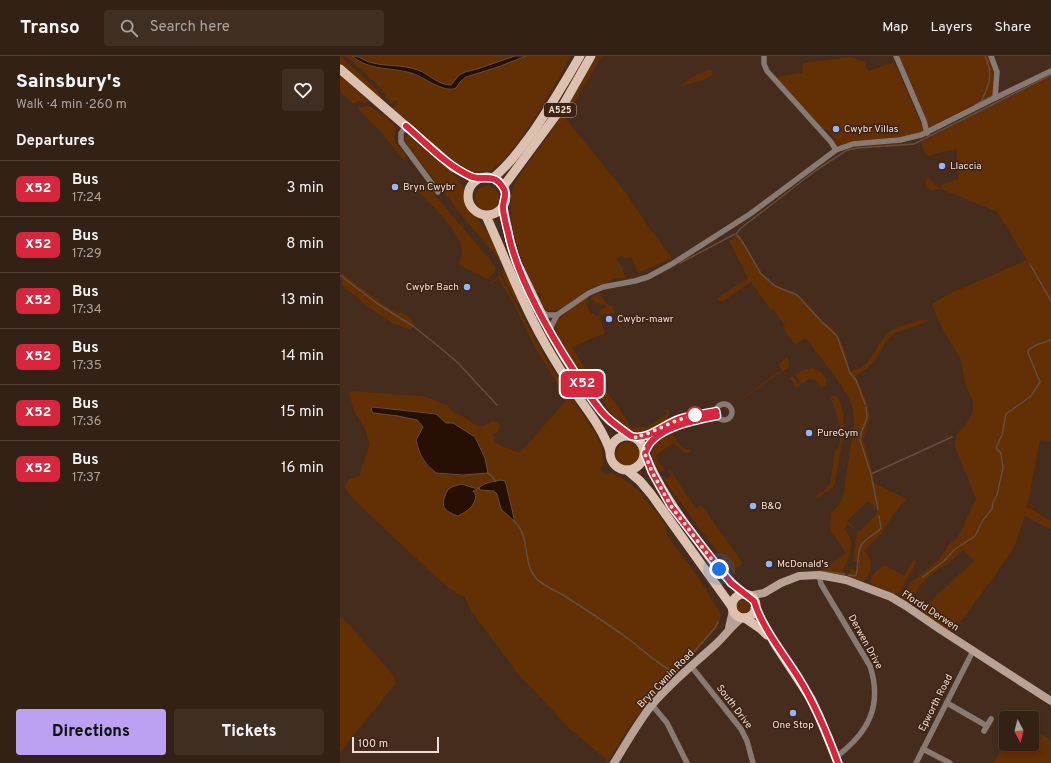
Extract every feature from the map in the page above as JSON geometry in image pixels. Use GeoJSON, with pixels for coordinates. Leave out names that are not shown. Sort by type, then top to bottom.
{"type":"FeatureCollection","features":[{"type":"Feature","properties":{"kind":"main road","name":"A525"},"geometry":{"type":"LineString","coordinates":[[493,178],[521,149],[553,101],[580,56]]}},
{"type":"Feature","properties":{"kind":"main road","name":"A525"},"geometry":{"type":"LineString","coordinates":[[503,187],[562,106],[591,56]]}},
{"type":"Feature","properties":{"kind":"main road"},"geometry":{"type":"LineString","coordinates":[[340,69],[453,167],[469,187]]}},
{"type":"Feature","properties":{"kind":"main road"},"geometry":{"type":"LineString","coordinates":[[453,167],[473,178],[487,177],[499,181],[503,187],[506,198],[503,207],[492,215],[486,216],[479,214],[472,209],[468,203],[467,198],[469,187],[480,178]]}},
{"type":"Feature","properties":{"kind":"main road"},"geometry":{"type":"LineString","coordinates":[[503,207],[516,261],[538,310],[565,358],[601,412],[609,420],[633,437],[640,440],[652,472],[671,506],[724,576],[754,601],[755,607],[775,644],[811,699],[837,760]]}},
{"type":"Feature","properties":{"kind":"main road"},"geometry":{"type":"LineString","coordinates":[[486,216],[518,290],[542,338],[573,389],[601,430],[610,451]]}},
{"type":"Feature","properties":{"kind":"main road"},"geometry":{"type":"LineString","coordinates":[[633,437],[623,436],[615,440],[612,445],[610,457],[616,466],[621,469],[633,470],[642,462],[645,452]]}},
{"type":"Feature","properties":{"kind":"main road"},"geometry":{"type":"LineString","coordinates":[[627,470],[640,481],[651,494],[736,616],[744,618],[761,629],[775,644]]}},
{"type":"Feature","properties":{"kind":"main road"},"geometry":{"type":"LineString","coordinates":[[732,609],[736,598],[742,595],[747,595]]}},
{"type":"Feature","properties":{"kind":"main road"},"geometry":{"type":"LineString","coordinates":[[744,618],[752,615],[755,607]]}},
{"type":"Feature","properties":{"kind":"street"},"geometry":{"type":"LineString","coordinates":[[764,56],[764,64],[767,70],[831,142],[836,150]]}},
{"type":"Feature","properties":{"kind":"street"},"geometry":{"type":"LineString","coordinates":[[896,56],[924,121],[926,132]]}},
{"type":"Feature","properties":{"kind":"street"},"geometry":{"type":"LineString","coordinates":[[991,56],[997,72],[995,98]]}},
{"type":"Feature","properties":{"kind":"street"},"geometry":{"type":"LineString","coordinates":[[552,335],[551,327],[557,315],[588,293],[603,287],[648,277],[672,264],[750,214],[836,150],[853,144],[914,138],[1051,71]]}},
{"type":"Feature","properties":{"kind":"street"},"geometry":{"type":"LineString","coordinates":[[406,126],[401,133],[401,142],[438,192]]}},
{"type":"Feature","properties":{"kind":"street"},"geometry":{"type":"LineString","coordinates":[[538,310],[547,314],[557,315]]}},
{"type":"Feature","properties":{"kind":"street"},"geometry":{"type":"LineString","coordinates":[[633,437],[644,435],[678,420],[717,413],[664,432],[652,441],[645,452]]}},
{"type":"Feature","properties":{"kind":"street","name":"Ffordd Derwen"},"geometry":{"type":"LineString","coordinates":[[747,595],[764,593],[781,583],[799,576],[820,575],[846,580],[891,597],[1051,701]]}},
{"type":"Feature","properties":{"kind":"street","name":"Derwen Drive"},"geometry":{"type":"LineString","coordinates":[[820,575],[821,584],[870,666],[874,677],[875,687],[874,706],[869,723],[837,760]]}},
{"type":"Feature","properties":{"kind":"street","name":"Ffordd Derwen"},"geometry":{"type":"LineString","coordinates":[[755,607],[764,593]]}},
{"type":"Feature","properties":{"kind":"street","name":"Bryn Cwnin Road"},"geometry":{"type":"LineString","coordinates":[[726,634],[732,619],[732,609]]}},
{"type":"Feature","properties":{"kind":"street","name":"Bryn Cwnin Road"},"geometry":{"type":"LineString","coordinates":[[614,763],[652,706],[737,622],[744,618]]}},
{"type":"Feature","properties":{"kind":"street","name":"Epworth Road"},"geometry":{"type":"LineString","coordinates":[[916,763],[973,650]]}},
{"type":"Feature","properties":{"kind":"street","name":"South Drive"},"geometry":{"type":"LineString","coordinates":[[691,666],[740,729],[747,741],[753,763]]}},
{"type":"Feature","properties":{"kind":"street"},"geometry":{"type":"LineString","coordinates":[[947,703],[985,728],[990,719]]}},
{"type":"Feature","properties":{"kind":"street"},"geometry":{"type":"LineString","coordinates":[[652,706],[667,723],[687,763]]}},
{"type":"Feature","properties":{"kind":"street"},"geometry":{"type":"LineString","coordinates":[[923,749],[950,763]]}},
{"type":"Feature","properties":{"kind":"shaded area"},"geometry":{"type":"Polygon","coordinates":[[[340,56],[376,89],[387,106],[340,65],[340,56]]]}},
{"type":"Feature","properties":{"kind":"shaded area"},"geometry":{"type":"Polygon","coordinates":[[[346,56],[352,56],[369,66],[411,73],[440,86],[456,88],[466,77],[526,56],[571,56],[543,105],[516,145],[502,161],[489,172],[478,175],[460,166],[422,135],[393,108],[398,102],[395,100],[391,104],[378,85],[346,56]]]}},
{"type":"Feature","properties":{"kind":"shaded area"},"geometry":{"type":"Polygon","coordinates":[[[352,56],[375,64],[412,68],[446,85],[451,85],[459,75],[465,72],[515,56],[526,56],[466,77],[456,88],[446,89],[411,73],[366,64],[352,56]]]}},
{"type":"Feature","properties":{"kind":"shaded area"},"geometry":{"type":"Polygon","coordinates":[[[358,56],[515,56],[465,72],[451,85],[446,85],[417,70],[402,66],[374,63],[358,56]]]}},
{"type":"Feature","properties":{"kind":"shaded area"},"geometry":{"type":"Polygon","coordinates":[[[597,56],[602,56],[565,118],[626,193],[650,229],[672,258],[638,273],[631,257],[625,259],[622,255],[616,259],[624,269],[622,270],[626,278],[614,278],[608,282],[595,286],[567,305],[555,311],[549,311],[541,304],[540,297],[542,295],[541,293],[536,293],[518,248],[512,224],[512,191],[523,170],[566,108],[597,56]]]}},
{"type":"Feature","properties":{"kind":"shaded area"},"geometry":{"type":"Polygon","coordinates":[[[897,56],[989,56],[995,68],[993,95],[929,128],[917,98],[897,56]]]}},
{"type":"Feature","properties":{"kind":"shaded area"},"geometry":{"type":"Polygon","coordinates":[[[851,57],[865,62],[868,71],[894,62],[924,131],[914,135],[840,147],[827,129],[823,129],[775,77],[802,73],[803,63],[851,57]]]}},
{"type":"Feature","properties":{"kind":"shaded area"},"geometry":{"type":"Polygon","coordinates":[[[711,69],[713,74],[704,80],[678,87],[696,75],[711,69]]]}},
{"type":"Feature","properties":{"kind":"shaded area"},"geometry":{"type":"Polygon","coordinates":[[[340,74],[367,100],[367,103],[358,101],[353,104],[340,91],[340,74]]]}},
{"type":"Feature","properties":{"kind":"shaded area"},"geometry":{"type":"Polygon","coordinates":[[[1051,76],[1051,441],[1040,440],[1027,508],[1036,511],[1051,522],[1051,530],[1025,516],[1015,545],[1005,561],[963,619],[945,633],[919,615],[933,599],[974,561],[963,550],[949,563],[933,573],[921,584],[906,606],[899,602],[911,582],[931,567],[960,534],[976,499],[955,447],[955,440],[959,431],[965,426],[973,411],[973,402],[965,385],[961,360],[939,322],[932,304],[951,293],[1027,260],[997,212],[941,189],[941,185],[958,179],[959,172],[956,149],[927,156],[921,143],[1009,95],[1051,76]]]}},
{"type":"Feature","properties":{"kind":"shaded area"},"geometry":{"type":"Polygon","coordinates":[[[370,106],[393,123],[396,130],[394,137],[397,146],[405,154],[405,161],[379,130],[358,109],[358,107],[370,106]]]}},
{"type":"Feature","properties":{"kind":"shaded area"},"geometry":{"type":"Polygon","coordinates":[[[408,135],[417,141],[455,175],[463,187],[467,208],[491,235],[521,305],[513,295],[502,273],[504,269],[501,262],[463,217],[408,146],[404,138],[408,135]]]}},
{"type":"Feature","properties":{"kind":"shaded area"},"geometry":{"type":"Polygon","coordinates":[[[911,142],[915,145],[855,149],[856,147],[911,142]]]}},
{"type":"Feature","properties":{"kind":"shaded area"},"geometry":{"type":"Polygon","coordinates":[[[928,177],[935,185],[941,189],[931,190],[926,187],[925,182],[928,177]]]}},
{"type":"Feature","properties":{"kind":"shaded area"},"geometry":{"type":"Polygon","coordinates":[[[422,183],[427,186],[491,261],[495,267],[495,272],[490,277],[487,279],[458,264],[462,254],[461,244],[444,218],[416,189],[422,183]]]}},
{"type":"Feature","properties":{"kind":"shaded area"},"geometry":{"type":"Polygon","coordinates":[[[487,186],[495,190],[499,198],[495,206],[487,210],[479,206],[475,198],[479,190],[487,186]]]}},
{"type":"Feature","properties":{"kind":"shaded area"},"geometry":{"type":"Polygon","coordinates":[[[739,234],[762,274],[775,285],[797,294],[822,321],[831,327],[838,335],[846,354],[850,372],[862,367],[870,360],[881,341],[892,330],[922,319],[925,322],[896,333],[888,339],[873,362],[856,376],[867,403],[870,416],[863,440],[873,473],[874,483],[906,499],[891,518],[882,533],[864,551],[869,557],[870,570],[864,581],[850,579],[848,575],[852,567],[852,570],[857,571],[859,563],[853,561],[857,530],[859,532],[879,512],[868,501],[847,521],[854,527],[853,529],[848,524],[844,529],[850,538],[851,544],[850,554],[843,570],[845,575],[801,572],[821,571],[846,553],[830,530],[831,513],[839,505],[843,497],[854,423],[853,410],[842,386],[806,338],[795,345],[783,328],[785,326],[773,309],[771,310],[751,282],[723,301],[719,301],[717,298],[748,278],[729,241],[739,234]]]}},
{"type":"Feature","properties":{"kind":"shaded area"},"geometry":{"type":"Polygon","coordinates":[[[340,272],[391,310],[398,313],[401,312],[411,319],[414,325],[411,330],[392,323],[367,306],[342,285],[340,272]]]}},
{"type":"Feature","properties":{"kind":"shaded area"},"geometry":{"type":"Polygon","coordinates":[[[500,275],[547,361],[592,428],[600,443],[604,464],[600,469],[606,475],[610,472],[627,481],[642,494],[664,523],[667,535],[702,583],[721,615],[718,625],[696,652],[677,673],[673,673],[671,675],[672,677],[669,681],[643,708],[629,727],[607,763],[604,763],[606,759],[570,729],[519,675],[471,611],[464,596],[457,594],[436,577],[353,499],[344,487],[349,479],[359,476],[369,445],[366,431],[353,408],[349,393],[354,391],[423,396],[447,405],[454,413],[461,415],[480,427],[491,421],[497,422],[500,426],[498,432],[493,434],[495,442],[520,453],[567,399],[536,349],[504,287],[498,279],[491,284],[490,283],[500,275]],[[398,410],[417,420],[423,427],[416,440],[422,457],[431,468],[444,474],[474,474],[485,458],[475,437],[453,423],[446,423],[436,413],[398,410]]]}},
{"type":"Feature","properties":{"kind":"shaded area"},"geometry":{"type":"Polygon","coordinates":[[[599,293],[606,303],[612,306],[615,312],[606,316],[605,314],[599,316],[605,333],[572,347],[585,368],[578,372],[559,340],[556,327],[557,322],[586,298],[589,302],[586,303],[591,314],[594,313],[596,317],[600,314],[599,311],[606,307],[605,305],[596,303],[591,297],[599,293]]]}},
{"type":"Feature","properties":{"kind":"shaded area"},"geometry":{"type":"Polygon","coordinates":[[[787,358],[789,361],[789,367],[738,401],[782,370],[778,364],[787,358]]]}},
{"type":"Feature","properties":{"kind":"shaded area"},"geometry":{"type":"Polygon","coordinates":[[[813,368],[821,372],[827,379],[826,385],[822,388],[817,381],[809,379],[796,388],[790,378],[793,376],[799,385],[801,383],[795,375],[805,369],[813,368]]]}},
{"type":"Feature","properties":{"kind":"shaded area"},"geometry":{"type":"Polygon","coordinates":[[[601,392],[603,395],[607,392],[632,428],[645,426],[646,428],[667,414],[666,410],[669,410],[668,417],[664,422],[649,430],[635,432],[622,425],[616,419],[598,394],[601,392]]]}},
{"type":"Feature","properties":{"kind":"shaded area"},"geometry":{"type":"Polygon","coordinates":[[[834,395],[840,401],[843,411],[843,436],[841,450],[835,483],[833,487],[818,498],[816,496],[830,484],[835,451],[839,448],[841,430],[833,403],[829,398],[834,395]]]}},
{"type":"Feature","properties":{"kind":"shaded area"},"geometry":{"type":"Polygon","coordinates":[[[373,407],[436,414],[446,423],[453,423],[475,437],[485,458],[488,473],[463,475],[436,473],[425,462],[419,450],[416,440],[423,427],[417,420],[373,413],[371,409],[373,407]]]}},
{"type":"Feature","properties":{"kind":"shaded area"},"geometry":{"type":"Polygon","coordinates":[[[671,434],[680,446],[690,449],[691,452],[685,454],[673,443],[655,456],[665,470],[661,472],[653,460],[653,450],[659,442],[671,434]]]}},
{"type":"Feature","properties":{"kind":"shaded area"},"geometry":{"type":"Polygon","coordinates":[[[628,442],[636,446],[640,454],[636,462],[628,466],[620,462],[616,454],[620,446],[628,442]]]}},
{"type":"Feature","properties":{"kind":"shaded area"},"geometry":{"type":"Polygon","coordinates":[[[670,470],[696,509],[701,505],[742,562],[742,564],[735,569],[737,573],[735,575],[667,484],[662,475],[667,479],[671,476],[668,471],[670,470]]]}},
{"type":"Feature","properties":{"kind":"shaded area"},"geometry":{"type":"Polygon","coordinates":[[[501,480],[505,481],[514,521],[501,509],[497,494],[494,491],[480,490],[479,488],[483,484],[489,482],[501,480]]]}},
{"type":"Feature","properties":{"kind":"shaded area"},"geometry":{"type":"Polygon","coordinates":[[[462,484],[479,488],[473,491],[476,495],[472,506],[458,516],[451,513],[444,507],[443,504],[446,494],[451,487],[462,484]]]}},
{"type":"Feature","properties":{"kind":"shaded area"},"geometry":{"type":"Polygon","coordinates":[[[913,560],[917,562],[899,593],[893,594],[871,584],[873,575],[885,565],[904,576],[913,560]]]}},
{"type":"Feature","properties":{"kind":"shaded area"},"geometry":{"type":"Polygon","coordinates":[[[740,600],[746,600],[750,604],[750,610],[746,614],[740,614],[736,610],[736,604],[740,600]]]}},
{"type":"Feature","properties":{"kind":"shaded area"},"geometry":{"type":"Polygon","coordinates":[[[340,617],[349,625],[393,675],[396,683],[340,752],[340,617]]]}},
{"type":"Feature","properties":{"kind":"shaded area"},"geometry":{"type":"Polygon","coordinates":[[[1039,733],[1051,740],[1051,763],[994,763],[1001,751],[1039,751],[1039,733]]]}},
{"type":"Feature","properties":{"kind":"waterway"},"geometry":{"type":"LineString","coordinates":[[981,102],[988,85],[990,74],[985,56]]}},
{"type":"Feature","properties":{"kind":"waterway"},"geometry":{"type":"LineString","coordinates":[[865,404],[856,380],[850,373],[837,336],[797,295],[775,286],[761,274],[742,241],[736,234],[741,228],[815,171],[847,150],[914,144],[1051,75]]}},
{"type":"Feature","properties":{"kind":"waterway"},"geometry":{"type":"LineString","coordinates":[[975,105],[992,96]]}},
{"type":"Feature","properties":{"kind":"waterway"},"geometry":{"type":"LineString","coordinates":[[680,263],[735,234]]}},
{"type":"Feature","properties":{"kind":"waterway"},"geometry":{"type":"LineString","coordinates":[[1030,264],[1051,301]]}},
{"type":"Feature","properties":{"kind":"waterway"},"geometry":{"type":"LineString","coordinates":[[340,275],[378,304],[413,326],[443,350],[458,363],[497,405]]}},
{"type":"Feature","properties":{"kind":"waterway"},"geometry":{"type":"LineString","coordinates":[[923,577],[944,561],[954,550],[975,536],[983,520],[992,509],[997,495],[1003,468],[1001,453],[996,448],[1002,435],[1006,414],[1031,396],[1040,382],[1028,350],[1036,345],[1051,340]]}},
{"type":"Feature","properties":{"kind":"waterway"},"geometry":{"type":"LineString","coordinates":[[866,407],[867,418],[860,440],[871,474],[878,509]]}},
{"type":"Feature","properties":{"kind":"waterway"},"geometry":{"type":"LineString","coordinates":[[871,474],[952,437]]}},
{"type":"Feature","properties":{"kind":"waterway"},"geometry":{"type":"LineString","coordinates":[[488,473],[496,481]]}},
{"type":"Feature","properties":{"kind":"waterway"},"geometry":{"type":"LineString","coordinates":[[848,575],[856,575],[858,555],[862,544],[866,539],[881,528],[879,516]]}},
{"type":"Feature","properties":{"kind":"waterway"},"geometry":{"type":"LineString","coordinates":[[514,521],[523,534],[531,571],[537,580],[604,621],[673,672],[676,672],[715,628],[718,622]]}},
{"type":"Feature","properties":{"kind":"waterway"},"geometry":{"type":"LineString","coordinates":[[820,571],[845,574]]}},
{"type":"Feature","properties":{"kind":"bus line","name":"X52"},"geometry":{"type":"LineString","coordinates":[[406,126],[453,167],[473,178],[487,177],[499,181],[506,193],[503,207],[510,241],[526,285],[565,358],[601,412],[609,420],[631,436],[635,437],[652,432],[678,420],[716,411],[717,416],[690,422],[659,434],[652,441],[645,451],[645,454],[652,472],[671,506],[724,576],[754,601],[755,608],[775,644],[811,699],[838,763]]}},
{"type":"Feature","properties":{"kind":"place","name":"Cwybr Villas"},"geometry":{"type":"Point","coordinates":[836,129]}},
{"type":"Feature","properties":{"kind":"place","name":"Llaccia"},"geometry":{"type":"Point","coordinates":[942,166]}},
{"type":"Feature","properties":{"kind":"place","name":"Bryn Cwybr"},"geometry":{"type":"Point","coordinates":[395,187]}},
{"type":"Feature","properties":{"kind":"place","name":"Cwybr Bach"},"geometry":{"type":"Point","coordinates":[467,287]}},
{"type":"Feature","properties":{"kind":"place","name":"Cwybr-mawr"},"geometry":{"type":"Point","coordinates":[609,319]}},
{"type":"Feature","properties":{"kind":"place","name":"PureGym"},"geometry":{"type":"Point","coordinates":[809,433]}},
{"type":"Feature","properties":{"kind":"place","name":"B&Q"},"geometry":{"type":"Point","coordinates":[753,506]}},
{"type":"Feature","properties":{"kind":"place","name":"McDonald's"},"geometry":{"type":"Point","coordinates":[769,564]}},
{"type":"Feature","properties":{"kind":"place","name":"One Stop"},"geometry":{"type":"Point","coordinates":[793,713]}},
{"type":"Feature","properties":{"kind":"route"},"geometry":{"type":"LineString","coordinates":[[695,415],[669,423],[652,432],[635,437],[640,440],[652,472],[671,506],[719,569]]}}]}
